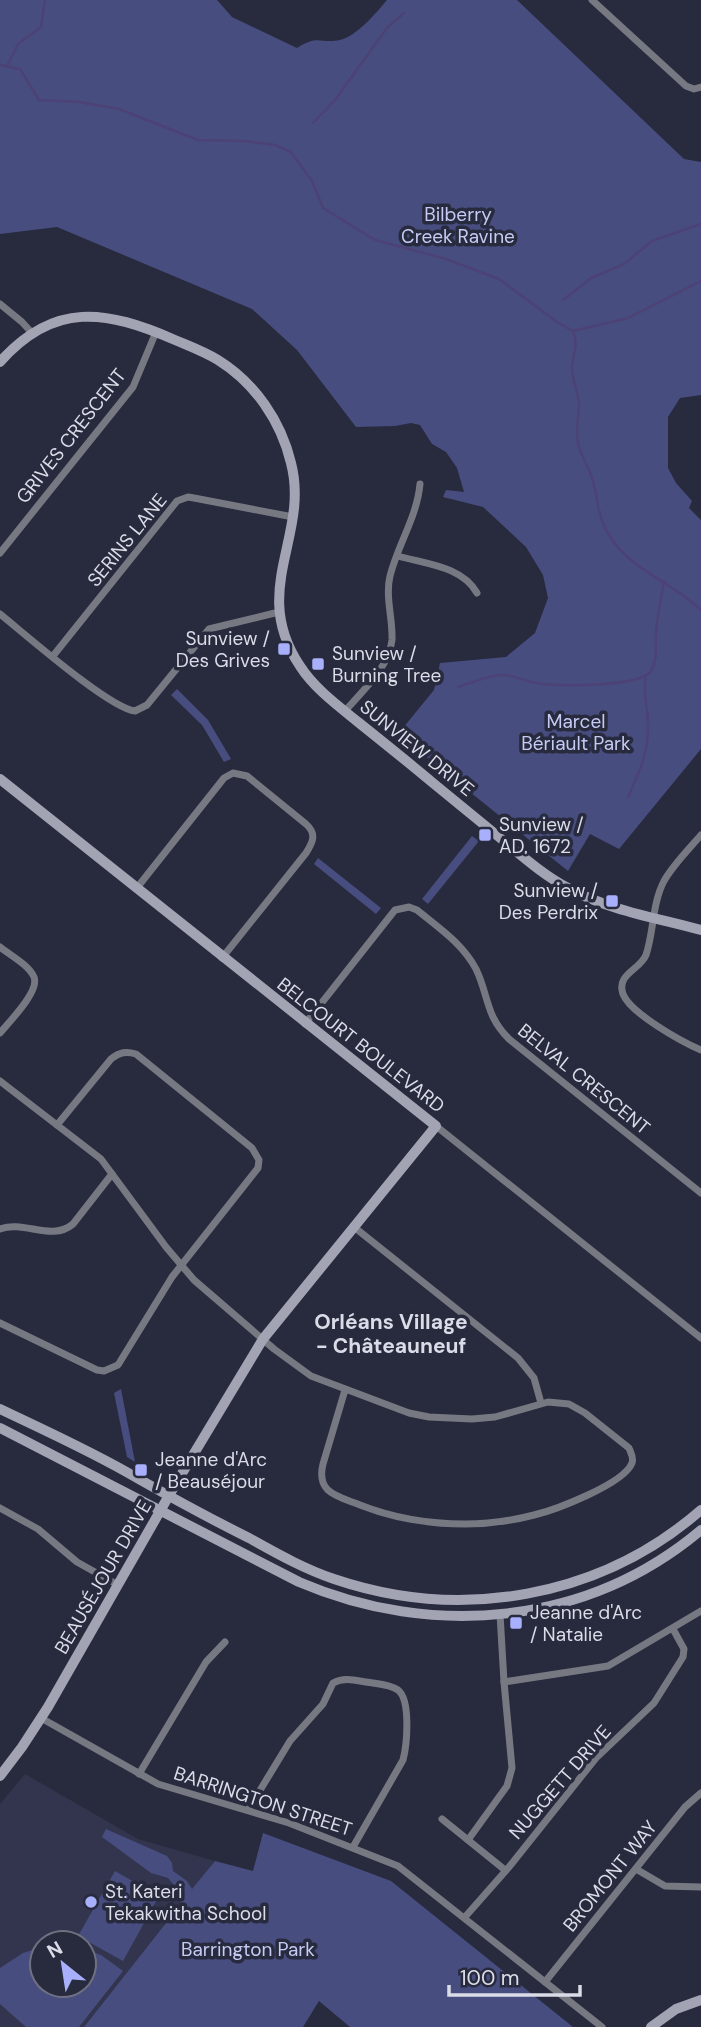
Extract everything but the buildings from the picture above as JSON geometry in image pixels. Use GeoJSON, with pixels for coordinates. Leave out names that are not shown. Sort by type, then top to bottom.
{"type":"FeatureCollection","features":[{"type":"Feature","properties":{"kind":"street"},"geometry":{"type":"LineString","coordinates":[[592,0],[686,86],[694,89],[701,87]]}},
{"type":"Feature","properties":{"kind":"street"},"geometry":{"type":"LineString","coordinates":[[0,304],[32,333]]}},
{"type":"Feature","properties":{"kind":"street","name":"SUNVIEW DRIVE"},"geometry":{"type":"LineString","coordinates":[[0,362],[32,333],[60,321],[90,316],[122,319],[156,332],[217,359],[245,381],[276,421],[291,461],[295,489],[279,578],[279,612],[288,644],[298,663],[319,689],[554,880],[596,901],[701,930]]}},
{"type":"Feature","properties":{"kind":"street","name":"GRIVES CRESCENT"},"geometry":{"type":"LineString","coordinates":[[0,553],[133,387],[156,332]]}},
{"type":"Feature","properties":{"kind":"street"},"geometry":{"type":"LineString","coordinates":[[345,711],[382,666],[389,653],[392,640],[389,581],[418,504],[420,484]]}},
{"type":"Feature","properties":{"kind":"street","name":"SERINS LANE"},"geometry":{"type":"LineString","coordinates":[[53,656],[177,501],[188,497],[292,517]]}},
{"type":"Feature","properties":{"kind":"street"},"geometry":{"type":"LineString","coordinates":[[398,556],[459,573],[471,582],[477,593]]}},
{"type":"Feature","properties":{"kind":"street"},"geometry":{"type":"LineString","coordinates":[[0,614],[104,695],[135,712],[148,705],[209,629],[279,612]]}},
{"type":"Feature","properties":{"kind":"street"},"geometry":{"type":"LineString","coordinates":[[136,889],[224,778],[233,773],[247,776],[306,824],[313,832],[313,838],[306,853],[222,958]]}},
{"type":"Feature","properties":{"kind":"street","name":"BELCOURT BOULEVARD"},"geometry":{"type":"LineString","coordinates":[[0,779],[701,1338]]}},
{"type":"Feature","properties":{"kind":"street"},"geometry":{"type":"LineString","coordinates":[[701,835],[666,877],[645,958],[625,975],[622,985],[628,1002],[676,1039],[701,1050]]}},
{"type":"Feature","properties":{"kind":"street","name":"BELVAL CRESCENT"},"geometry":{"type":"LineString","coordinates":[[305,1024],[395,910],[409,906],[461,947],[477,972],[493,1020],[509,1039],[701,1193]]}},
{"type":"Feature","properties":{"kind":"street"},"geometry":{"type":"LineString","coordinates":[[0,947],[27,968],[35,983],[29,996],[0,1034]]}},
{"type":"Feature","properties":{"kind":"street"},"geometry":{"type":"LineString","coordinates":[[0,1323],[97,1370],[111,1369],[118,1364],[181,1266],[253,1175],[258,1160],[252,1148],[136,1054],[129,1052],[122,1052],[111,1059],[57,1125]]}},
{"type":"Feature","properties":{"kind":"street"},"geometry":{"type":"LineString","coordinates":[[0,1081],[101,1159],[181,1266],[208,1293],[311,1376],[409,1413],[449,1419],[495,1417],[541,1403],[558,1402],[577,1408],[629,1448],[632,1463],[624,1474],[592,1493],[535,1515],[464,1524],[434,1523],[400,1517],[331,1494],[322,1483],[320,1475],[345,1390]]}},
{"type":"Feature","properties":{"kind":"street","name":"BEAUSÉJOUR DRIVE"},"geometry":{"type":"LineString","coordinates":[[0,1776],[41,1718],[263,1339],[436,1126]]}},
{"type":"Feature","properties":{"kind":"street"},"geometry":{"type":"LineString","coordinates":[[0,1229],[14,1226],[65,1230],[73,1224],[112,1174]]}},
{"type":"Feature","properties":{"kind":"street"},"geometry":{"type":"LineString","coordinates":[[354,1227],[518,1358],[534,1378],[541,1403]]}},
{"type":"Feature","properties":{"kind":"street"},"geometry":{"type":"LineString","coordinates":[[0,1409],[134,1476],[289,1560],[334,1579],[382,1592],[449,1601],[512,1597],[569,1584],[628,1560],[670,1534],[701,1510]]}},
{"type":"Feature","properties":{"kind":"street"},"geometry":{"type":"LineString","coordinates":[[0,1428],[288,1577],[349,1601],[418,1614],[460,1617],[554,1605],[610,1586],[663,1557],[701,1530]]}},
{"type":"Feature","properties":{"kind":"street"},"geometry":{"type":"LineString","coordinates":[[0,1508],[38,1529],[77,1562],[118,1586]]}},
{"type":"Feature","properties":{"kind":"street"},"geometry":{"type":"LineString","coordinates":[[504,1682],[608,1666],[701,1611]]}},
{"type":"Feature","properties":{"kind":"street"},"geometry":{"type":"LineString","coordinates":[[468,1840],[507,1786],[512,1768],[500,1614]]}},
{"type":"Feature","properties":{"kind":"street","name":"NUGGETT DRIVE"},"geometry":{"type":"LineString","coordinates":[[465,1917],[596,1758],[654,1703],[683,1657],[684,1649],[673,1629]]}},
{"type":"Feature","properties":{"kind":"street"},"geometry":{"type":"LineString","coordinates":[[139,1774],[206,1662],[225,1642]]}},
{"type":"Feature","properties":{"kind":"street"},"geometry":{"type":"LineString","coordinates":[[248,1810],[290,1741],[323,1704],[333,1683],[349,1679],[393,1687],[401,1692],[406,1703],[406,1747],[403,1760],[353,1847]]}},
{"type":"Feature","properties":{"kind":"street","name":"BARRINGTON STREET"},"geometry":{"type":"LineString","coordinates":[[41,1718],[158,1784],[248,1810],[353,1847],[409,1873],[602,2027]]}},
{"type":"Feature","properties":{"kind":"street","name":"BROMONT WAY"},"geometry":{"type":"LineString","coordinates":[[545,1982],[685,1807],[701,1793]]}},
{"type":"Feature","properties":{"kind":"street"},"geometry":{"type":"LineString","coordinates":[[442,1819],[505,1870]]}},
{"type":"Feature","properties":{"kind":"street"},"geometry":{"type":"LineString","coordinates":[[636,1869],[665,1886],[701,1888]]}},
{"type":"Feature","properties":{"kind":"street"},"geometry":{"type":"LineString","coordinates":[[651,2027],[676,2009],[701,2000]]}},
{"type":"Feature","properties":{"kind":"shaded area","name":"St. Kateri Tekakwitha School"},"geometry":{"type":"Polygon","coordinates":[[[25,1774],[138,1839],[215,1861],[84,2027],[0,2027],[0,1804],[25,1774]]]}},
{"type":"Feature","properties":{"kind":"green space","name":"Bilberry Creek Ravine"},"geometry":{"type":"Polygon","coordinates":[[[0,0],[217,0],[232,17],[297,48],[315,40],[333,41],[346,38],[366,23],[387,0],[517,0],[684,159],[701,162],[701,395],[680,398],[668,417],[668,468],[676,483],[692,501],[689,508],[701,520],[701,749],[619,849],[590,834],[568,871],[398,734],[434,690],[440,663],[506,657],[535,633],[548,598],[543,575],[526,547],[483,507],[443,497],[446,490],[464,492],[457,468],[446,452],[432,444],[420,425],[411,423],[356,427],[297,350],[252,309],[57,227],[0,234],[0,0]]]}},
{"type":"Feature","properties":{"kind":"green space"},"geometry":{"type":"Polygon","coordinates":[[[177,689],[208,720],[231,759],[224,762],[202,725],[171,695],[177,689]]]}},
{"type":"Feature","properties":{"kind":"green space"},"geometry":{"type":"Polygon","coordinates":[[[472,836],[479,841],[428,904],[422,899],[472,836]]]}},
{"type":"Feature","properties":{"kind":"green space"},"geometry":{"type":"Polygon","coordinates":[[[318,858],[381,908],[376,914],[314,864],[318,858]]]}},
{"type":"Feature","properties":{"kind":"green space"},"geometry":{"type":"Polygon","coordinates":[[[121,1389],[135,1462],[127,1457],[114,1393],[121,1389]]]}},
{"type":"Feature","properties":{"kind":"green space","name":"Barrington Park"},"geometry":{"type":"Polygon","coordinates":[[[106,1829],[167,1856],[173,1871],[187,1881],[192,1889],[215,1861],[253,1871],[263,1833],[391,1881],[573,2027],[350,2027],[319,2001],[303,2027],[84,2027],[181,1904],[168,1878],[151,1873],[102,1837],[106,1829]]]}},
{"type":"Feature","properties":{"kind":"green space"},"geometry":{"type":"Polygon","coordinates":[[[115,1871],[159,1896],[123,1961],[98,1947],[98,1929],[82,1929],[115,1871]]]}},
{"type":"Feature","properties":{"kind":"green space"},"geometry":{"type":"Polygon","coordinates":[[[28,1951],[28,1999],[98,1999],[98,1954],[123,1971],[79,2027],[26,2027],[0,2004],[0,1968],[28,1951]]]}},
{"type":"Feature","properties":{"kind":"waterway"},"geometry":{"type":"LineString","coordinates":[[7,66],[18,44],[41,27],[45,0]]}},
{"type":"Feature","properties":{"kind":"waterway"},"geometry":{"type":"LineString","coordinates":[[313,123],[335,100],[387,28],[404,13]]}},
{"type":"Feature","properties":{"kind":"waterway"},"geometry":{"type":"LineString","coordinates":[[0,65],[20,69],[39,100],[79,102],[119,109],[198,140],[244,141],[275,145],[291,152],[312,181],[323,208],[375,240],[446,259],[499,279],[573,331],[628,318],[701,281]]}},
{"type":"Feature","properties":{"kind":"waterway"},"geometry":{"type":"LineString","coordinates":[[563,300],[591,278],[624,264],[652,241],[701,224]]}},
{"type":"Feature","properties":{"kind":"waterway"},"geometry":{"type":"LineString","coordinates":[[573,331],[576,344],[572,372],[579,404],[577,438],[593,481],[603,523],[611,538],[633,562],[701,610]]}},
{"type":"Feature","properties":{"kind":"waterway"},"geometry":{"type":"LineString","coordinates":[[458,687],[500,675],[561,685],[615,683],[644,676],[651,671],[655,662],[657,621],[664,581]]}},
{"type":"Feature","properties":{"kind":"waterway"},"geometry":{"type":"LineString","coordinates":[[628,797],[647,744],[646,676]]}},
{"type":"Feature","properties":{"kind":"place","name":"Sunview / Des Grives"},"geometry":{"type":"Point","coordinates":[284,649]}},
{"type":"Feature","properties":{"kind":"place","name":"Sunview / Burning Tree"},"geometry":{"type":"Point","coordinates":[318,664]}},
{"type":"Feature","properties":{"kind":"place","name":"Sunview / AD. 1672"},"geometry":{"type":"Point","coordinates":[485,835]}},
{"type":"Feature","properties":{"kind":"place","name":"Sunview / Des Perdrix"},"geometry":{"type":"Point","coordinates":[612,901]}},
{"type":"Feature","properties":{"kind":"place","name":"Jeanne d'Arc / Beauséjour"},"geometry":{"type":"Point","coordinates":[141,1470]}},
{"type":"Feature","properties":{"kind":"place","name":"Jeanne d'Arc / Natalie"},"geometry":{"type":"Point","coordinates":[516,1623]}},
{"type":"Feature","properties":{"kind":"place","name":"St. Kateri Tekakwitha School"},"geometry":{"type":"Point","coordinates":[91,1902]}},
{"type":"Feature","properties":{"kind":"district","name":"Orléans Village - Châteauneuf"},"geometry":{"type":"Point","coordinates":[391,1334]}},
{"type":"Feature","properties":{"kind":"park label","name":"Marcel Bériault Park"},"geometry":{"type":"Point","coordinates":[576,732]}}]}
